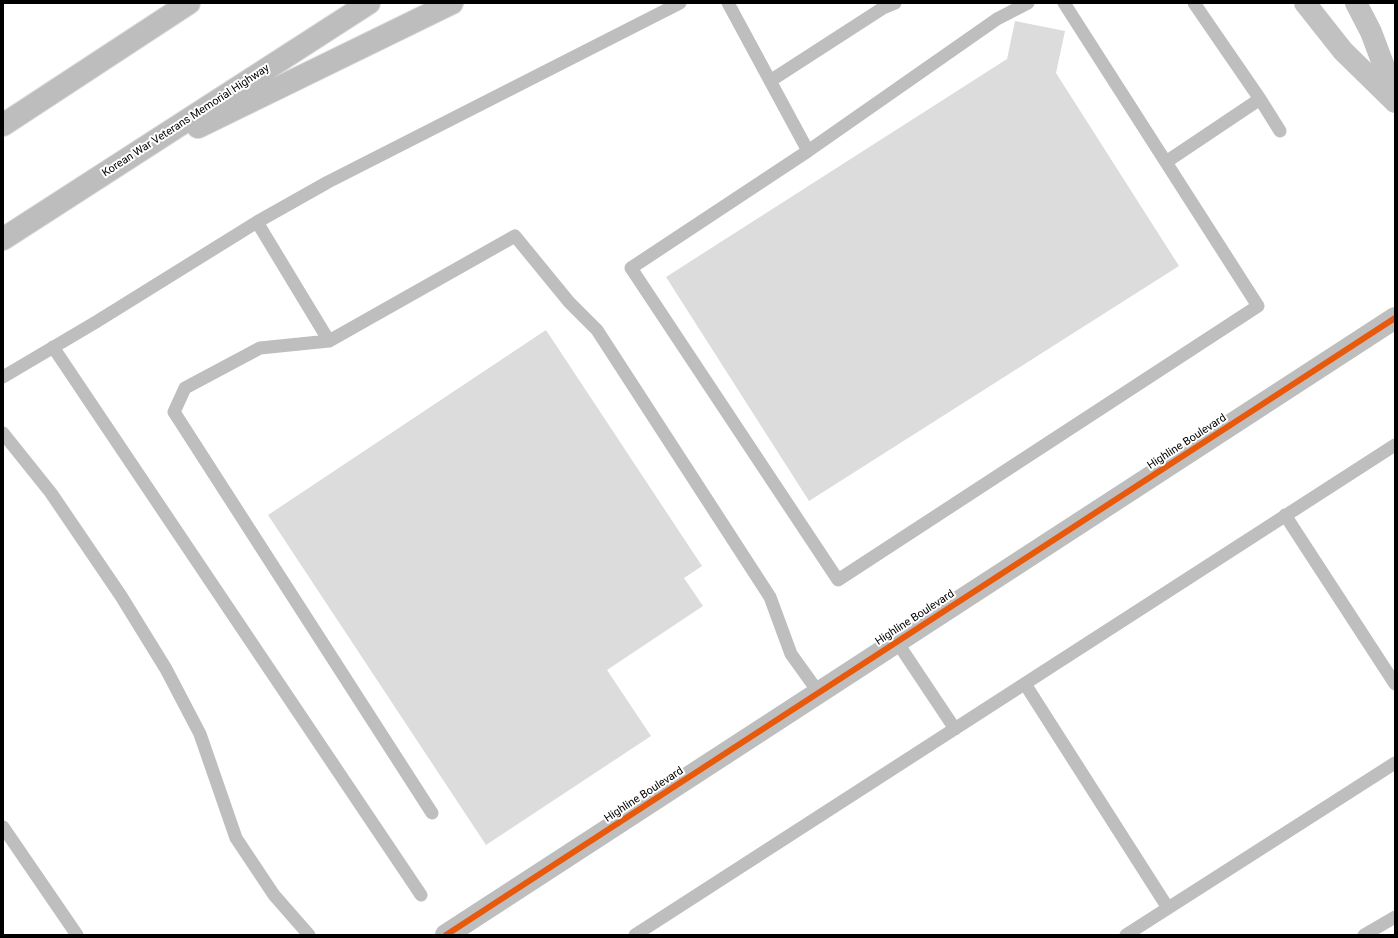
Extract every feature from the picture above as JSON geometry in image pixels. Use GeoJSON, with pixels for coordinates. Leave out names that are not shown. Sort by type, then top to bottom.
{"type":"FeatureCollection","features":[{"type":"Feature","properties":{"kind":"highway"},"geometry":{"type":"LineString","coordinates":[[150,29],[178,3]]}},
{"type":"Feature","properties":{"kind":"highway"},"geometry":{"type":"LineString","coordinates":[[3,125],[189,3]]}},
{"type":"Feature","properties":{"kind":"highway","name":"Korean War Veterans Memorial Highway"},"geometry":{"type":"LineString","coordinates":[[3,240],[369,3]]}},
{"type":"Feature","properties":{"kind":"highway"},"geometry":{"type":"LineString","coordinates":[[108,172],[452,3]]}},
{"type":"Feature","properties":{"kind":"main road"},"geometry":{"type":"LineString","coordinates":[[1305,3],[1342,51],[1395,102]]}},
{"type":"Feature","properties":{"kind":"main road"},"geometry":{"type":"LineString","coordinates":[[1356,3],[1371,32],[1395,96]]}},
{"type":"Feature","properties":{"kind":"street","name":"Highline Boulevard"},"geometry":{"type":"LineString","coordinates":[[447,935],[1395,318]]}},
{"type":"Feature","properties":{"kind":"lane"},"geometry":{"type":"LineString","coordinates":[[3,377],[96,322],[258,222],[328,182],[680,3]]}},
{"type":"Feature","properties":{"kind":"lane"},"geometry":{"type":"LineString","coordinates":[[728,3],[808,151]]}},
{"type":"Feature","properties":{"kind":"lane"},"geometry":{"type":"LineString","coordinates":[[770,81],[883,8],[895,3]]}},
{"type":"Feature","properties":{"kind":"lane"},"geometry":{"type":"LineString","coordinates":[[1028,3],[997,20],[808,151],[632,268],[838,580],[1258,306],[1064,3]]}},
{"type":"Feature","properties":{"kind":"lane"},"geometry":{"type":"LineString","coordinates":[[1194,3],[1260,99],[1280,131]]}},
{"type":"Feature","properties":{"kind":"lane"},"geometry":{"type":"LineString","coordinates":[[1166,162],[1260,99]]}},
{"type":"Feature","properties":{"kind":"lane"},"geometry":{"type":"LineString","coordinates":[[258,222],[329,341]]}},
{"type":"Feature","properties":{"kind":"lane"},"geometry":{"type":"LineString","coordinates":[[432,813],[174,412],[185,388],[260,348],[329,341],[515,236],[569,302],[597,330],[770,597],[790,654],[819,693]]}},
{"type":"Feature","properties":{"kind":"lane"},"geometry":{"type":"LineString","coordinates":[[53,347],[421,895]]}},
{"type":"Feature","properties":{"kind":"lane"},"geometry":{"type":"LineString","coordinates":[[3,433],[51,493],[121,596],[158,656],[200,734],[236,838],[274,895],[309,935]]}},
{"type":"Feature","properties":{"kind":"lane"},"geometry":{"type":"LineString","coordinates":[[635,935],[1395,446]]}},
{"type":"Feature","properties":{"kind":"lane"},"geometry":{"type":"LineString","coordinates":[[1285,516],[1395,684]]}},
{"type":"Feature","properties":{"kind":"lane"},"geometry":{"type":"LineString","coordinates":[[897,642],[955,730]]}},
{"type":"Feature","properties":{"kind":"lane"},"geometry":{"type":"LineString","coordinates":[[1025,684],[1168,908]]}},
{"type":"Feature","properties":{"kind":"lane"},"geometry":{"type":"LineString","coordinates":[[1126,935],[1395,763]]}},
{"type":"Feature","properties":{"kind":"lane"},"geometry":{"type":"LineString","coordinates":[[3,827],[76,935]]}},
{"type":"Feature","properties":{"kind":"lane"},"geometry":{"type":"LineString","coordinates":[[1364,935],[1395,917]]}},
{"type":"Feature","properties":{"kind":"building"},"geometry":{"type":"Polygon","coordinates":[[[1015,21],[1065,31],[1056,73],[1179,266],[809,501],[666,277],[1007,59],[1015,21]]]}},
{"type":"Feature","properties":{"kind":"building"},"geometry":{"type":"Polygon","coordinates":[[[546,330],[702,566],[684,578],[703,606],[607,670],[651,736],[486,845],[268,515],[546,330]]]}},
{"type":"Feature","properties":{"kind":"cycle path"},"geometry":{"type":"LineString","coordinates":[[446,935],[1395,318]]}}]}
